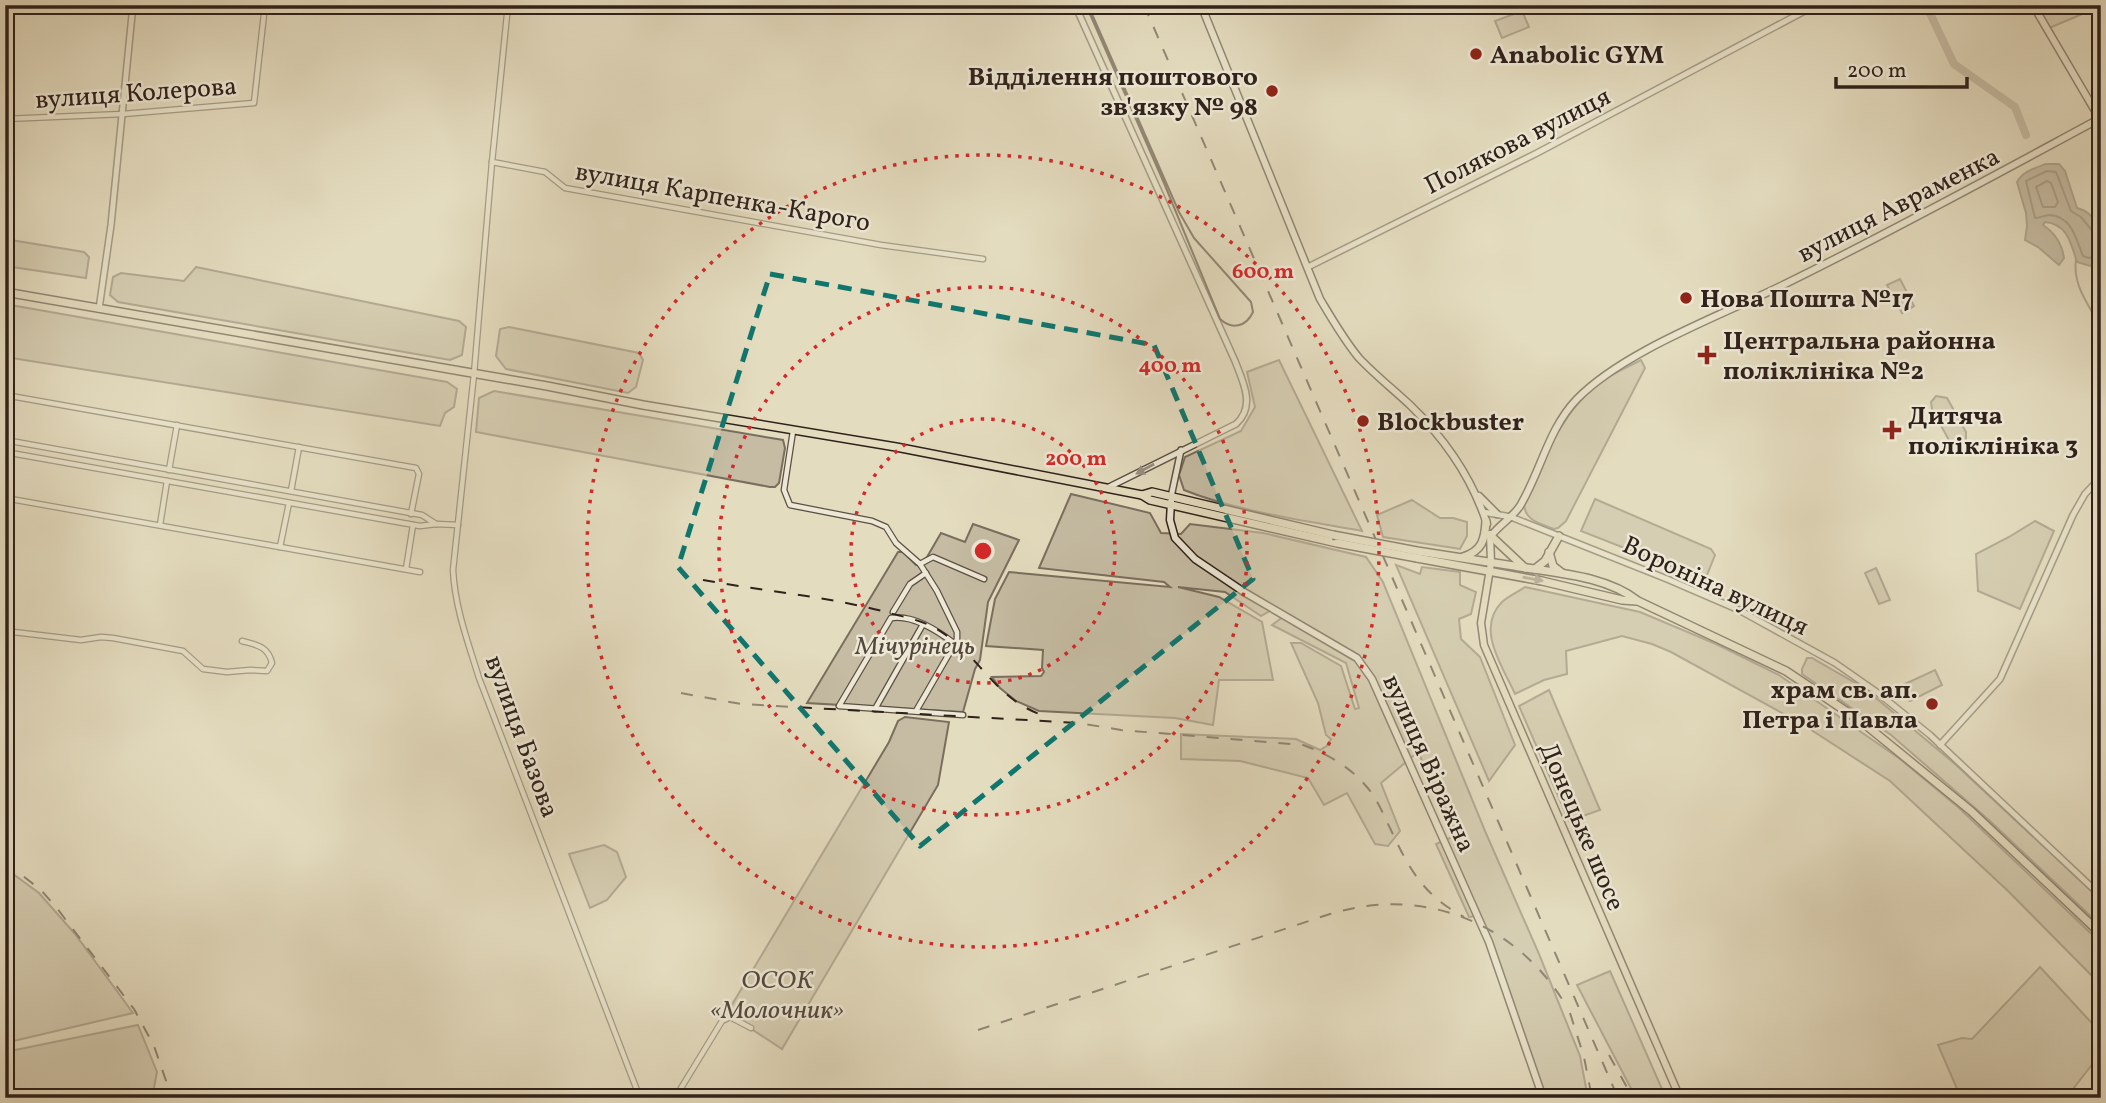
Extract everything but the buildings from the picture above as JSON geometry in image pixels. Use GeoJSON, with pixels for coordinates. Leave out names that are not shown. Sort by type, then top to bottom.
{"type":"FeatureCollection","features":[{"type":"Feature","properties":{"kind":"highway"},"geometry":{"type":"LineString","coordinates":[[5,292],[969,460],[1109,487],[1142,495],[1150,500],[1171,501],[1335,539],[1490,567],[1638,601]]}},
{"type":"Feature","properties":{"kind":"highway"},"geometry":{"type":"LineString","coordinates":[[1461,558],[1478,550],[1484,542],[1486,521]]}},
{"type":"Feature","properties":{"kind":"highway"},"geometry":{"type":"LineString","coordinates":[[1491,536],[1530,569]]}},
{"type":"Feature","properties":{"kind":"highway"},"geometry":{"type":"LineString","coordinates":[[1530,569],[1541,565],[1559,536]]}},
{"type":"Feature","properties":{"kind":"highway"},"geometry":{"type":"LineString","coordinates":[[1549,551],[1553,566],[1569,576]]}},
{"type":"Feature","properties":{"kind":"highway"},"geometry":{"type":"LineString","coordinates":[[1417,554],[1461,558],[1490,567],[1530,569],[1607,584],[1786,671],[1862,722],[1971,811],[2101,934]]}},
{"type":"Feature","properties":{"kind":"main road"},"geometry":{"type":"LineString","coordinates":[[1201,5],[1327,311],[1359,357],[1423,418],[1447,447],[1474,489],[1497,514]]}},
{"type":"Feature","properties":{"kind":"main road"},"geometry":{"type":"LineString","coordinates":[[2034,5],[2100,120]]}},
{"type":"Feature","properties":{"kind":"main road","name":"вулиця Авраменка"},"geometry":{"type":"LineString","coordinates":[[1491,536],[1520,505],[1554,430],[1576,399],[1606,374],[1658,344],[1798,278],[2100,120]]}},
{"type":"Feature","properties":{"kind":"main road"},"geometry":{"type":"LineString","coordinates":[[1474,489],[1491,536],[1490,567]]}},
{"type":"Feature","properties":{"kind":"main road","name":"вулиця Віражна"},"geometry":{"type":"LineString","coordinates":[[1171,501],[1170,520],[1175,538],[1195,559],[1244,592],[1357,658],[1373,679],[1489,942],[1543,1098]]}},
{"type":"Feature","properties":{"kind":"main road","name":"Донецьке шосе"},"geometry":{"type":"LineString","coordinates":[[1490,567],[1481,623],[1484,645],[1680,1098]]}},
{"type":"Feature","properties":{"kind":"street"},"geometry":{"type":"LineString","coordinates":[[99,309],[111,225],[133,5]]}},
{"type":"Feature","properties":{"kind":"street","name":"вулиця Колерова"},"geometry":{"type":"LineString","coordinates":[[5,119],[123,114],[254,103],[265,5]]}},
{"type":"Feature","properties":{"kind":"street"},"geometry":{"type":"LineString","coordinates":[[474,374],[488,198],[508,5]]}},
{"type":"Feature","properties":{"kind":"street"},"geometry":{"type":"LineString","coordinates":[[1075,5],[1234,361],[1245,390],[1247,410],[1241,420],[1227,429],[1109,487]]}},
{"type":"Feature","properties":{"kind":"street","name":"Полякова вулиця"},"geometry":{"type":"LineString","coordinates":[[1308,267],[1537,153],[1816,5]]}},
{"type":"Feature","properties":{"kind":"street","name":"вулиця Карпенка-Карого"},"geometry":{"type":"LineString","coordinates":[[492,162],[545,172],[565,188],[881,245],[983,259]]}},
{"type":"Feature","properties":{"kind":"street","name":"вулиця Базова"},"geometry":{"type":"LineString","coordinates":[[474,374],[453,570],[457,607],[472,656],[639,1098]]}},
{"type":"Feature","properties":{"kind":"street"},"geometry":{"type":"LineString","coordinates":[[5,394],[418,469],[419,477],[411,513]]}},
{"type":"Feature","properties":{"kind":"street"},"geometry":{"type":"LineString","coordinates":[[169,470],[177,425]]}},
{"type":"Feature","properties":{"kind":"street"},"geometry":{"type":"LineString","coordinates":[[793,430],[783,490],[790,505],[886,527],[896,543],[920,564],[950,612],[958,637],[916,711]]}},
{"type":"Feature","properties":{"kind":"street"},"geometry":{"type":"LineString","coordinates":[[5,440],[411,513],[431,519],[436,524]]}},
{"type":"Feature","properties":{"kind":"street"},"geometry":{"type":"LineString","coordinates":[[291,491],[299,447]]}},
{"type":"Feature","properties":{"kind":"street","name":"вулиця Віражна"},"geometry":{"type":"LineString","coordinates":[[1171,501],[1181,450]]}},
{"type":"Feature","properties":{"kind":"street"},"geometry":{"type":"LineString","coordinates":[[5,452],[413,525],[458,525]]}},
{"type":"Feature","properties":{"kind":"street"},"geometry":{"type":"LineString","coordinates":[[1940,745],[2000,679],[2073,515],[2085,494],[2101,477]]}},
{"type":"Feature","properties":{"kind":"street"},"geometry":{"type":"LineString","coordinates":[[160,525],[167,481]]}},
{"type":"Feature","properties":{"kind":"street"},"geometry":{"type":"LineString","coordinates":[[5,498],[420,572]]}},
{"type":"Feature","properties":{"kind":"street"},"geometry":{"type":"LineString","coordinates":[[280,547],[289,503]]}},
{"type":"Feature","properties":{"kind":"street","name":"Вороніна вулиця"},"geometry":{"type":"LineString","coordinates":[[1483,512],[1511,517],[1667,579],[1739,610],[1835,663],[1878,693],[1940,745],[2101,896]]}},
{"type":"Feature","properties":{"kind":"street"},"geometry":{"type":"LineString","coordinates":[[406,569],[413,525]]}},
{"type":"Feature","properties":{"kind":"street"},"geometry":{"type":"LineString","coordinates":[[920,564],[933,557],[984,579]]}},
{"type":"Feature","properties":{"kind":"street"},"geometry":{"type":"LineString","coordinates":[[893,612],[910,584],[926,573]]}},
{"type":"Feature","properties":{"kind":"street"},"geometry":{"type":"LineString","coordinates":[[955,644],[932,628],[899,617],[891,618],[839,706],[963,715]]}},
{"type":"Feature","properties":{"kind":"street"},"geometry":{"type":"LineString","coordinates":[[874,709],[922,626]]}},
{"type":"Feature","properties":{"kind":"street"},"geometry":{"type":"LineString","coordinates":[[5,631],[81,640],[113,638],[183,651],[204,669],[268,671],[272,663],[267,652],[261,646],[242,641]]}},
{"type":"Feature","properties":{"kind":"street"},"geometry":{"type":"LineString","coordinates":[[675,1098],[722,1021],[730,1017],[751,1028]]}},
{"type":"Feature","properties":{"kind":"highlighted area"},"geometry":{"type":"Polygon","coordinates":[[[770,274],[1154,345],[1253,579],[920,846],[678,567],[770,274]]]}},
{"type":"Feature","properties":{"kind":"green space"},"geometry":{"type":"Polygon","coordinates":[[[2033,5],[2101,5],[2101,6],[2047,29],[2033,5]]]}},
{"type":"Feature","properties":{"kind":"green space"},"geometry":{"type":"Polygon","coordinates":[[[1522,11],[1529,27],[1502,38],[1495,21],[1522,11]]]}},
{"type":"Feature","properties":{"kind":"green space"},"geometry":{"type":"Polygon","coordinates":[[[5,239],[84,252],[89,257],[86,278],[5,266],[5,239]]]}},
{"type":"Feature","properties":{"kind":"green space"},"geometry":{"type":"Polygon","coordinates":[[[196,267],[459,321],[466,327],[462,355],[450,360],[118,302],[110,295],[113,277],[121,273],[184,281],[196,267]]]}},
{"type":"Feature","properties":{"kind":"green space"},"geometry":{"type":"Polygon","coordinates":[[[1900,279],[1914,306],[1902,313],[1887,285],[1900,279]]]}},
{"type":"Feature","properties":{"kind":"green space"},"geometry":{"type":"Polygon","coordinates":[[[5,304],[447,382],[457,389],[454,407],[445,413],[440,426],[5,357],[5,304]]]}},
{"type":"Feature","properties":{"kind":"green space"},"geometry":{"type":"Polygon","coordinates":[[[509,327],[639,353],[643,360],[636,387],[628,393],[506,369],[496,356],[500,329],[509,327]]]}},
{"type":"Feature","properties":{"kind":"green space"},"geometry":{"type":"Polygon","coordinates":[[[1279,360],[1362,531],[1248,510],[1184,490],[1179,475],[1185,457],[1241,431],[1255,407],[1247,372],[1279,360]]]}},
{"type":"Feature","properties":{"kind":"green space"},"geometry":{"type":"Polygon","coordinates":[[[1641,360],[1645,368],[1566,521],[1554,529],[1534,521],[1527,514],[1524,504],[1566,418],[1591,390],[1611,375],[1641,360]]]}},
{"type":"Feature","properties":{"kind":"green space"},"geometry":{"type":"Polygon","coordinates":[[[494,391],[783,440],[785,448],[779,483],[770,487],[476,432],[479,398],[494,391]]]}},
{"type":"Feature","properties":{"kind":"green space"},"geometry":{"type":"Polygon","coordinates":[[[1936,396],[1947,398],[1966,432],[1962,445],[1951,444],[1932,409],[1931,402],[1936,396]]]}},
{"type":"Feature","properties":{"kind":"green space"},"geometry":{"type":"Polygon","coordinates":[[[1071,494],[1150,513],[1161,533],[1181,534],[1190,524],[1263,533],[1366,557],[1383,582],[1485,831],[1539,954],[1580,1056],[1588,1098],[1543,1098],[1478,916],[1469,917],[1436,844],[1457,835],[1418,752],[1381,783],[1400,831],[1388,846],[1375,844],[1347,793],[1324,805],[1308,778],[1240,761],[1181,759],[1181,734],[1296,739],[1320,750],[1328,745],[1331,739],[1326,735],[1318,703],[1291,643],[1301,643],[1341,666],[1355,709],[1359,708],[1346,663],[1272,625],[1284,616],[1273,609],[1261,616],[1225,592],[1178,587],[1219,597],[1262,622],[1273,680],[1219,680],[1213,725],[1175,718],[1039,711],[1016,701],[1000,688],[992,677],[1041,676],[1044,672],[1043,650],[986,646],[995,599],[1009,572],[1170,587],[1164,582],[1039,568],[1071,494]]]}},
{"type":"Feature","properties":{"kind":"green space"},"geometry":{"type":"Polygon","coordinates":[[[1595,499],[1711,549],[1715,555],[1707,575],[1698,577],[1581,531],[1595,499]]]}},
{"type":"Feature","properties":{"kind":"green space"},"geometry":{"type":"Polygon","coordinates":[[[1412,500],[1440,518],[1467,522],[1467,536],[1460,549],[1383,537],[1377,515],[1412,500]]]}},
{"type":"Feature","properties":{"kind":"green space"},"geometry":{"type":"Polygon","coordinates":[[[2035,521],[2054,531],[2020,609],[1978,591],[1976,554],[2035,521]]]}},
{"type":"Feature","properties":{"kind":"green space","name":"Мічурінець"},"geometry":{"type":"Polygon","coordinates":[[[973,524],[1019,540],[988,602],[980,660],[963,712],[807,703],[898,552],[903,552],[916,565],[927,557],[941,533],[965,542],[973,524]]]}},
{"type":"Feature","properties":{"kind":"green space"},"geometry":{"type":"Polygon","coordinates":[[[1396,565],[1420,574],[1422,567],[1460,572],[1460,585],[1476,592],[1471,614],[1459,619],[1461,639],[1480,657],[1515,745],[1489,781],[1396,565]]]}},
{"type":"Feature","properties":{"kind":"green space"},"geometry":{"type":"Polygon","coordinates":[[[1876,568],[1890,600],[1879,604],[1865,573],[1876,568]]]}},
{"type":"Feature","properties":{"kind":"green space"},"geometry":{"type":"Polygon","coordinates":[[[1525,587],[1640,612],[1716,644],[1779,675],[1900,759],[1958,807],[2101,943],[2101,985],[2008,891],[1890,781],[1802,724],[1671,652],[1622,636],[1566,651],[1567,674],[1544,680],[1515,694],[1498,660],[1491,636],[1491,624],[1494,613],[1502,602],[1525,587]]]}},
{"type":"Feature","properties":{"kind":"green space"},"geometry":{"type":"Polygon","coordinates":[[[1807,658],[1812,658],[1864,688],[1955,764],[2101,900],[2101,926],[1990,821],[1891,735],[1802,674],[1807,658]]]}},
{"type":"Feature","properties":{"kind":"green space"},"geometry":{"type":"Polygon","coordinates":[[[1935,670],[1942,685],[1910,701],[1894,689],[1935,670]]]}},
{"type":"Feature","properties":{"kind":"green space"},"geometry":{"type":"Polygon","coordinates":[[[1549,690],[1600,810],[1569,821],[1519,706],[1549,690]]]}},
{"type":"Feature","properties":{"kind":"green space","name":"ОСОК «Молочник»"},"geometry":{"type":"Polygon","coordinates":[[[905,717],[949,722],[938,785],[782,1049],[727,1013],[889,742],[898,721],[905,717]]]}},
{"type":"Feature","properties":{"kind":"green space"},"geometry":{"type":"Polygon","coordinates":[[[604,845],[617,852],[626,877],[607,900],[590,908],[569,854],[604,845]]]}},
{"type":"Feature","properties":{"kind":"green space"},"geometry":{"type":"Polygon","coordinates":[[[5,868],[39,893],[75,934],[133,1013],[5,1043],[5,868]]]}},
{"type":"Feature","properties":{"kind":"green space"},"geometry":{"type":"Polygon","coordinates":[[[2040,967],[2101,1033],[2101,1053],[2066,1098],[1961,1098],[1938,1045],[1962,1038],[1972,1039],[2040,967]]]}},
{"type":"Feature","properties":{"kind":"green space"},"geometry":{"type":"Polygon","coordinates":[[[1610,971],[1666,1098],[1636,1098],[1577,985],[1610,971]]]}},
{"type":"Feature","properties":{"kind":"green space"},"geometry":{"type":"Polygon","coordinates":[[[138,1025],[157,1072],[152,1098],[5,1098],[5,1052],[138,1025]]]}},
{"type":"Feature","properties":{"kind":"water"},"geometry":{"type":"Polygon","coordinates":[[[2046,164],[2059,164],[2065,171],[2077,208],[2091,216],[2098,228],[2101,259],[2090,266],[2077,262],[2064,231],[2053,224],[2045,222],[2043,225],[2054,235],[2062,248],[2064,258],[2059,265],[2025,240],[2026,213],[2017,182],[2026,173],[2046,164]]]}},
{"type":"Feature","properties":{"kind":"waterway"},"geometry":{"type":"LineString","coordinates":[[1926,5],[1954,64],[2015,107],[2026,135]]}},
{"type":"Feature","properties":{"kind":"waterway"},"geometry":{"type":"LineString","coordinates":[[2076,259],[2079,287],[2101,328]]}},
{"type":"Feature","properties":{"kind":"tram line"},"geometry":{"type":"LineString","coordinates":[[1086,5],[1220,319],[1229,325],[1243,324],[1253,312],[1251,302],[1194,238],[1179,212],[1088,5]]}},
{"type":"Feature","properties":{"kind":"railway"},"geometry":{"type":"LineString","coordinates":[[1144,5],[1618,1098]]}},
{"type":"Feature","properties":{"kind":"railway"},"geometry":{"type":"LineString","coordinates":[[703,580],[838,601],[927,624],[963,649],[1012,698],[1045,716]]}},
{"type":"Feature","properties":{"kind":"railway"},"geometry":{"type":"LineString","coordinates":[[681,693],[741,704],[1079,723],[1121,730],[1303,745],[1337,761],[1360,779],[1377,801],[1419,880],[1438,900],[1464,917]]}},
{"type":"Feature","properties":{"kind":"railway"},"geometry":{"type":"LineString","coordinates":[[5,862],[41,890],[56,907],[134,1009],[154,1046],[172,1098]]}},
{"type":"Feature","properties":{"kind":"railway"},"geometry":{"type":"LineString","coordinates":[[978,1030],[1330,914],[1365,906],[1400,904],[1465,918],[1495,933],[1522,953],[1546,978],[1567,1007]]}},
{"type":"Feature","properties":{"kind":"railway"},"geometry":{"type":"LineString","coordinates":[[1570,1013],[1584,1057],[1592,1098]]}},
{"type":"Feature","properties":{"kind":"railway"},"geometry":{"type":"LineString","coordinates":[[1609,1055],[1633,1098]]}},
{"type":"Feature","properties":{"kind":"place","name":"Anabolic GYM"},"geometry":{"type":"Point","coordinates":[1476,54]}},
{"type":"Feature","properties":{"kind":"place","name":"Відділення поштового зв'язку № 98"},"geometry":{"type":"Point","coordinates":[1272,91]}},
{"type":"Feature","properties":{"kind":"place","name":"Нова Пошта №17"},"geometry":{"type":"Point","coordinates":[1686,298]}},
{"type":"Feature","properties":{"kind":"place","name":"Центральна районна поліклініка №2"},"geometry":{"type":"Point","coordinates":[1707,355]}},
{"type":"Feature","properties":{"kind":"place","name":"Blockbuster"},"geometry":{"type":"Point","coordinates":[1363,421]}},
{"type":"Feature","properties":{"kind":"place","name":"Дитяча поліклініка 3"},"geometry":{"type":"Point","coordinates":[1892,430]}},
{"type":"Feature","properties":{"kind":"place","name":"храм св. ап. Петра і Павла"},"geometry":{"type":"Point","coordinates":[1932,704]}}]}
